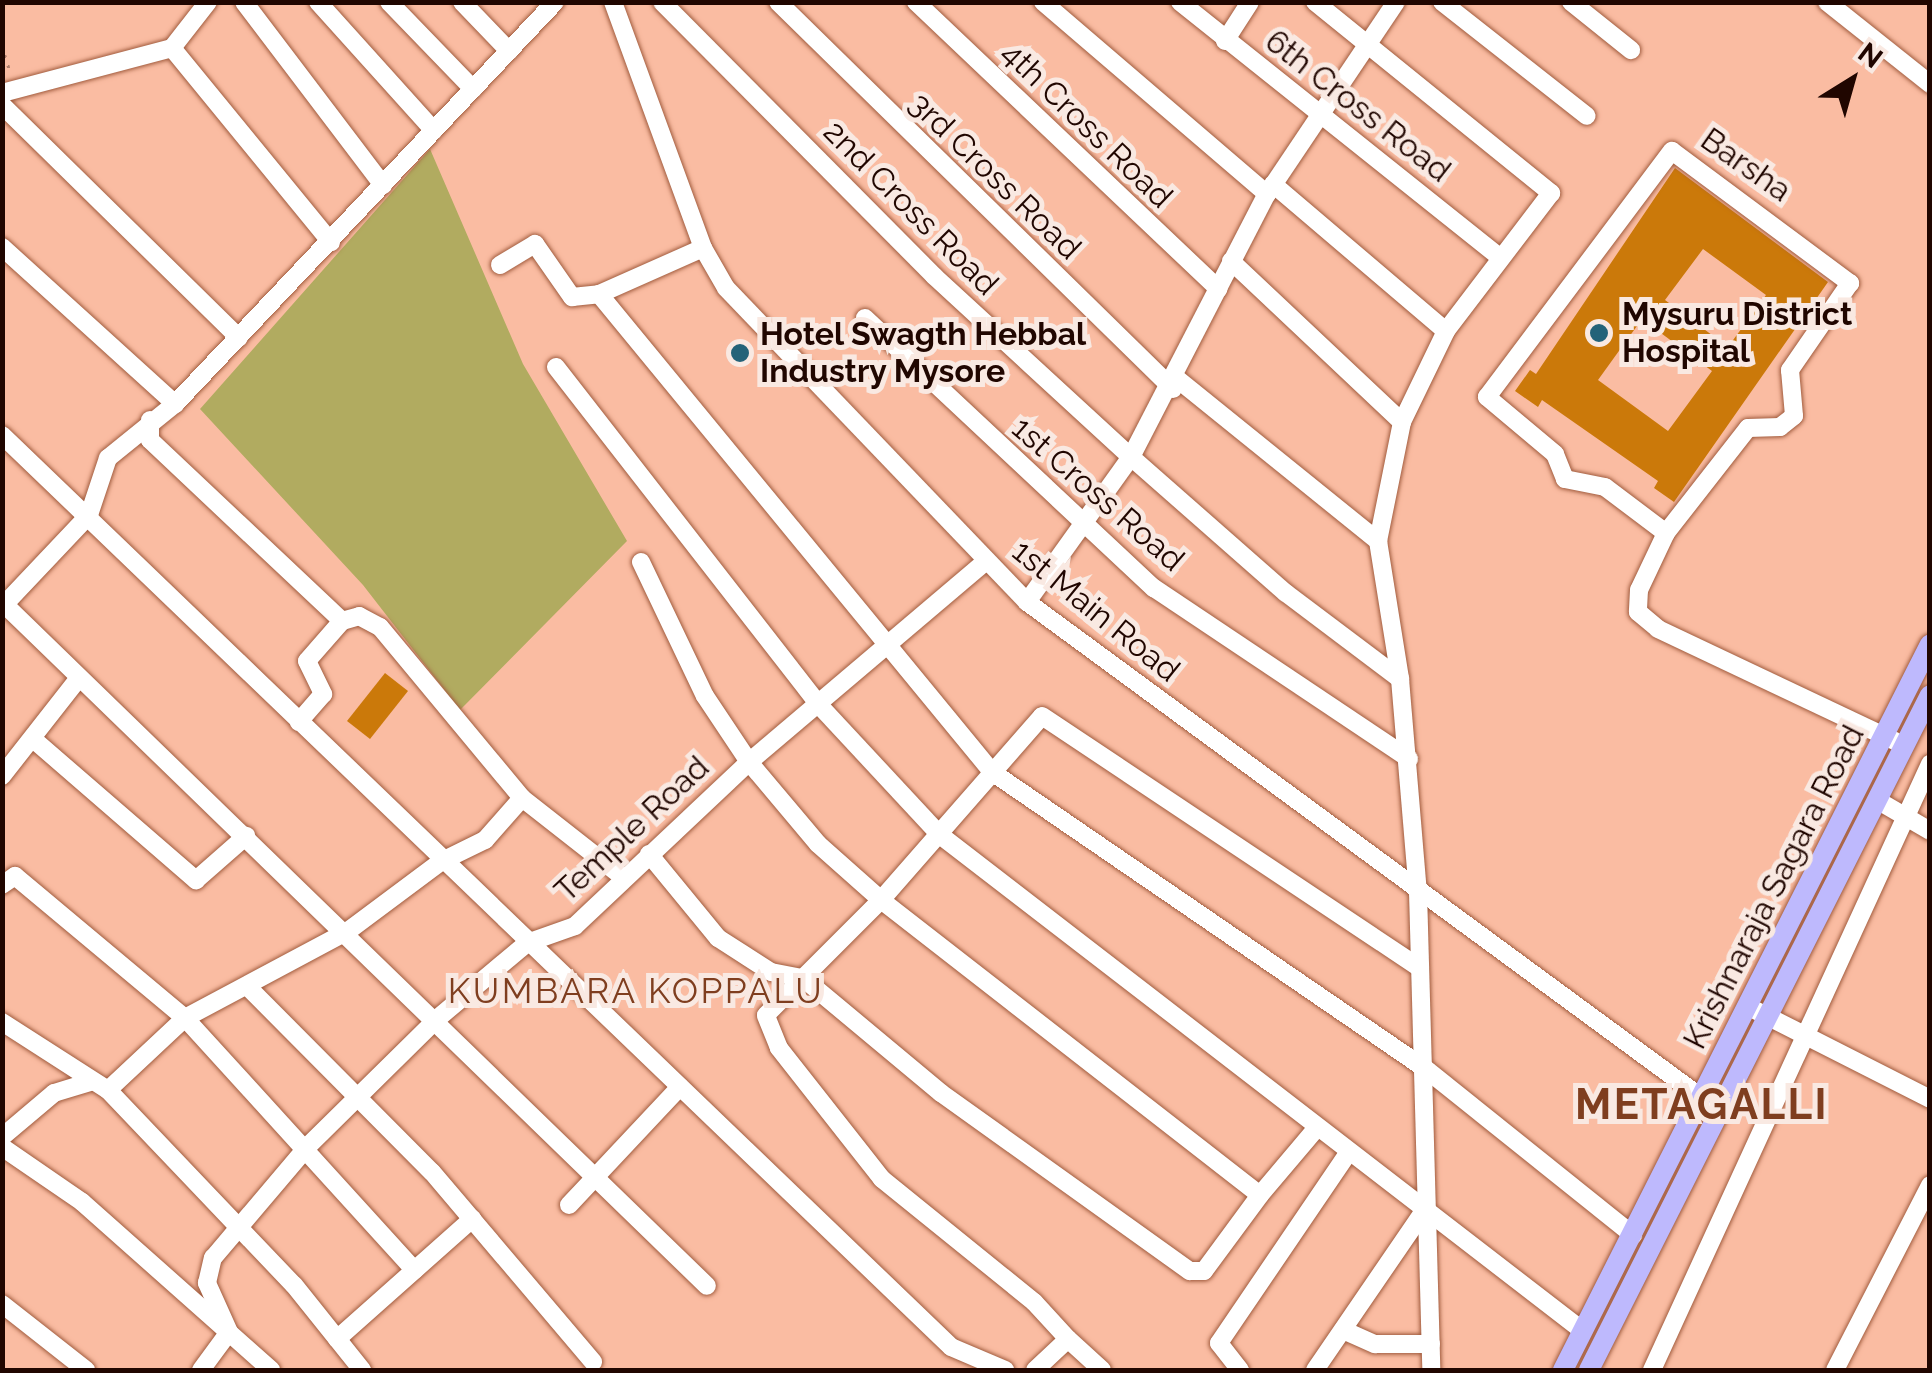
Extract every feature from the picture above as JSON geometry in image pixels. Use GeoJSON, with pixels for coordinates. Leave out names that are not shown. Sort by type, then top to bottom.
{"type":"FeatureCollection","features":[{"type":"Feature","properties":{"kind":"main road","name":"Krishnaraja Sagara Road"},"geometry":{"type":"LineString","coordinates":[[1564,1370],[1700,1100],[1757,1010],[1877,800],[1930,644]]}},
{"type":"Feature","properties":{"kind":"main road","name":"Krishnaraja Sagara Road"},"geometry":{"type":"LineString","coordinates":[[1589,1370],[1721,1112],[1757,1010],[1895,741],[1930,695]]}},
{"type":"Feature","properties":{"kind":"street"},"geometry":{"type":"LineString","coordinates":[[208,2],[172,48],[5,96],[239,338]]}},
{"type":"Feature","properties":{"kind":"street"},"geometry":{"type":"LineString","coordinates":[[244,2],[383,185]]}},
{"type":"Feature","properties":{"kind":"street"},"geometry":{"type":"LineString","coordinates":[[318,2],[434,131]]}},
{"type":"Feature","properties":{"kind":"street"},"geometry":{"type":"LineString","coordinates":[[389,2],[473,90]]}},
{"type":"Feature","properties":{"kind":"street"},"geometry":{"type":"LineString","coordinates":[[462,2],[509,51]]}},
{"type":"Feature","properties":{"kind":"street"},"geometry":{"type":"LineString","coordinates":[[556,2],[175,404],[150,420],[108,458],[89,515],[3,604],[438,1018],[707,1286]]}},
{"type":"Feature","properties":{"kind":"street","name":"1st Main Road"},"geometry":{"type":"LineString","coordinates":[[613,2],[703,248],[726,288],[986,561],[1027,602],[1721,1112]]}},
{"type":"Feature","properties":{"kind":"street","name":"2nd Cross Road"},"geometry":{"type":"LineString","coordinates":[[662,2],[934,276],[1286,593],[1400,679]]}},
{"type":"Feature","properties":{"kind":"street","name":"3rd Cross Road"},"geometry":{"type":"LineString","coordinates":[[778,2],[1174,383],[1378,541]]}},
{"type":"Feature","properties":{"kind":"street","name":"4th Cross Road"},"geometry":{"type":"LineString","coordinates":[[916,2],[1218,289]]}},
{"type":"Feature","properties":{"kind":"street"},"geometry":{"type":"LineString","coordinates":[[1043,2],[1446,331]]}},
{"type":"Feature","properties":{"kind":"street","name":"6th Cross Road"},"geometry":{"type":"LineString","coordinates":[[1180,2],[1498,256]]}},
{"type":"Feature","properties":{"kind":"street"},"geometry":{"type":"LineString","coordinates":[[1225,40],[1250,2]]}},
{"type":"Feature","properties":{"kind":"street"},"geometry":{"type":"LineString","coordinates":[[1315,2],[1551,194],[1498,256],[1446,331],[1402,422],[1378,541],[1400,679],[1418,892],[1417,966],[1427,1070],[1431,1370]]}},
{"type":"Feature","properties":{"kind":"street"},"geometry":{"type":"LineString","coordinates":[[1027,602],[1132,457],[1174,383],[1231,260],[1270,189],[1396,2]]}},
{"type":"Feature","properties":{"kind":"street"},"geometry":{"type":"LineString","coordinates":[[1442,2],[1586,116]]}},
{"type":"Feature","properties":{"kind":"street"},"geometry":{"type":"LineString","coordinates":[[1570,2],[1630,50]]}},
{"type":"Feature","properties":{"kind":"street"},"geometry":{"type":"LineString","coordinates":[[1827,2],[1930,84]]}},
{"type":"Feature","properties":{"kind":"street"},"geometry":{"type":"LineString","coordinates":[[172,48],[331,242]]}},
{"type":"Feature","properties":{"kind":"street","name":"Barsha"},"geometry":{"type":"LineString","coordinates":[[1666,532],[1604,487],[1565,479],[1555,454],[1487,397],[1672,152],[1850,283],[1790,370],[1794,416],[1780,427],[1748,428],[1666,532],[1639,590],[1644,621],[1895,741]]}},
{"type":"Feature","properties":{"kind":"street"},"geometry":{"type":"LineString","coordinates":[[500,265],[535,244],[572,298],[599,294],[703,248]]}},
{"type":"Feature","properties":{"kind":"street"},"geometry":{"type":"LineString","coordinates":[[2,246],[175,404]]}},
{"type":"Feature","properties":{"kind":"street"},"geometry":{"type":"LineString","coordinates":[[1231,260],[1402,422]]}},
{"type":"Feature","properties":{"kind":"street"},"geometry":{"type":"LineString","coordinates":[[599,294],[887,651],[992,772],[1427,1070],[1633,1235]]}},
{"type":"Feature","properties":{"kind":"street","name":"1st Cross Road"},"geometry":{"type":"LineString","coordinates":[[866,318],[1084,528],[1154,588],[1409,760]]}},
{"type":"Feature","properties":{"kind":"street"},"geometry":{"type":"LineString","coordinates":[[556,367],[819,705],[940,836],[1427,1218],[1583,1331]]}},
{"type":"Feature","properties":{"kind":"street"},"geometry":{"type":"LineString","coordinates":[[150,420],[150,440],[342,621]]}},
{"type":"Feature","properties":{"kind":"street"},"geometry":{"type":"LineString","coordinates":[[2,435],[951,1347],[1004,1370]]}},
{"type":"Feature","properties":{"kind":"street","name":"Temple Road"},"geometry":{"type":"LineString","coordinates":[[230,1332],[207,1283],[212,1258],[308,1147],[438,1018],[527,942],[575,926],[749,762],[887,651],[986,561]]}},
{"type":"Feature","properties":{"kind":"street"},"geometry":{"type":"LineString","coordinates":[[641,562],[705,696],[749,762],[818,844],[881,900],[1260,1195]]}},
{"type":"Feature","properties":{"kind":"street"},"geometry":{"type":"LineString","coordinates":[[299,722],[323,694],[307,661],[342,621],[359,616],[380,627],[522,798],[624,878]]}},
{"type":"Feature","properties":{"kind":"street"},"geometry":{"type":"LineString","coordinates":[[2,776],[78,679]]}},
{"type":"Feature","properties":{"kind":"street"},"geometry":{"type":"LineString","coordinates":[[1102,1370],[882,1179],[830,1119],[779,1048],[766,1015],[881,900],[1042,716],[1417,966]]}},
{"type":"Feature","properties":{"kind":"street"},"geometry":{"type":"LineString","coordinates":[[32,740],[196,880],[246,836]]}},
{"type":"Feature","properties":{"kind":"street"},"geometry":{"type":"LineString","coordinates":[[1652,1370],[1930,764]]}},
{"type":"Feature","properties":{"kind":"street"},"geometry":{"type":"LineString","coordinates":[[2,1137],[54,1094],[99,1086],[185,1018],[348,932],[442,861],[485,840],[522,798]]}},
{"type":"Feature","properties":{"kind":"street"},"geometry":{"type":"LineString","coordinates":[[1877,800],[1930,830]]}},
{"type":"Feature","properties":{"kind":"street"},"geometry":{"type":"LineString","coordinates":[[649,854],[718,938],[771,972],[803,978],[941,1093],[1197,1275],[1315,1130]]}},
{"type":"Feature","properties":{"kind":"street"},"geometry":{"type":"LineString","coordinates":[[2,884],[16,876],[185,1018],[308,1147],[414,1270]]}},
{"type":"Feature","properties":{"kind":"street"},"geometry":{"type":"LineString","coordinates":[[247,986],[472,1219],[593,1362]]}},
{"type":"Feature","properties":{"kind":"street"},"geometry":{"type":"LineString","coordinates":[[1757,1010],[1930,1098]]}},
{"type":"Feature","properties":{"kind":"street"},"geometry":{"type":"LineString","coordinates":[[2,1022],[99,1086],[240,1226],[362,1370]]}},
{"type":"Feature","properties":{"kind":"street"},"geometry":{"type":"LineString","coordinates":[[569,1205],[680,1087]]}},
{"type":"Feature","properties":{"kind":"street"},"geometry":{"type":"LineString","coordinates":[[2,1147],[82,1202],[271,1370]]}},
{"type":"Feature","properties":{"kind":"street"},"geometry":{"type":"LineString","coordinates":[[1240,1370],[1219,1343],[1347,1156]]}},
{"type":"Feature","properties":{"kind":"street"},"geometry":{"type":"LineString","coordinates":[[1835,1370],[1930,1185]]}},
{"type":"Feature","properties":{"kind":"street"},"geometry":{"type":"LineString","coordinates":[[1315,1370],[1427,1218]]}},
{"type":"Feature","properties":{"kind":"street"},"geometry":{"type":"LineString","coordinates":[[337,1339],[472,1219]]}},
{"type":"Feature","properties":{"kind":"street"},"geometry":{"type":"LineString","coordinates":[[2,1304],[86,1370]]}},
{"type":"Feature","properties":{"kind":"street"},"geometry":{"type":"LineString","coordinates":[[1343,1330],[1375,1344],[1432,1344]]}},
{"type":"Feature","properties":{"kind":"street"},"geometry":{"type":"LineString","coordinates":[[202,1370],[230,1332]]}},
{"type":"Feature","properties":{"kind":"street"},"geometry":{"type":"LineString","coordinates":[[1036,1370],[1068,1339]]}},
{"type":"Feature","properties":{"kind":"path"},"geometry":{"type":"LineString","coordinates":[[2,45],[12,62],[5,96]]}},
{"type":"Feature","properties":{"kind":"shaded area"},"geometry":{"type":"Polygon","coordinates":[[[430,149],[523,364],[627,541],[460,710],[363,585],[200,409],[430,149]]]}},
{"type":"Feature","properties":{"kind":"building","name":"Mysuru District Hospital"},"geometry":{"type":"Polygon","coordinates":[[[1675,168],[1828,282],[1674,502],[1654,488],[1658,481],[1542,400],[1538,407],[1515,391],[1530,370],[1536,374],[1675,168]],[[1703,249],[1665,300],[1728,347],[1766,295],[1703,249]],[[1642,319],[1598,380],[1668,431],[1712,371],[1642,319]]]}},
{"type":"Feature","properties":{"kind":"building"},"geometry":{"type":"Polygon","coordinates":[[[385,673],[408,691],[370,739],[347,721],[385,673]]]}},
{"type":"Feature","properties":{"kind":"place","name":"Mysuru District Hospital"},"geometry":{"type":"Point","coordinates":[1599,333]}},
{"type":"Feature","properties":{"kind":"place","name":"Hotel Swagth Hebbal Industry Mysore"},"geometry":{"type":"Point","coordinates":[740,353]}},
{"type":"Feature","properties":{"kind":"district","name":"KUMBARA KOPPALU"},"geometry":{"type":"Point","coordinates":[636,991]}},
{"type":"Feature","properties":{"kind":"district","name":"METAGALLI"},"geometry":{"type":"Point","coordinates":[1702,1105]}}]}
